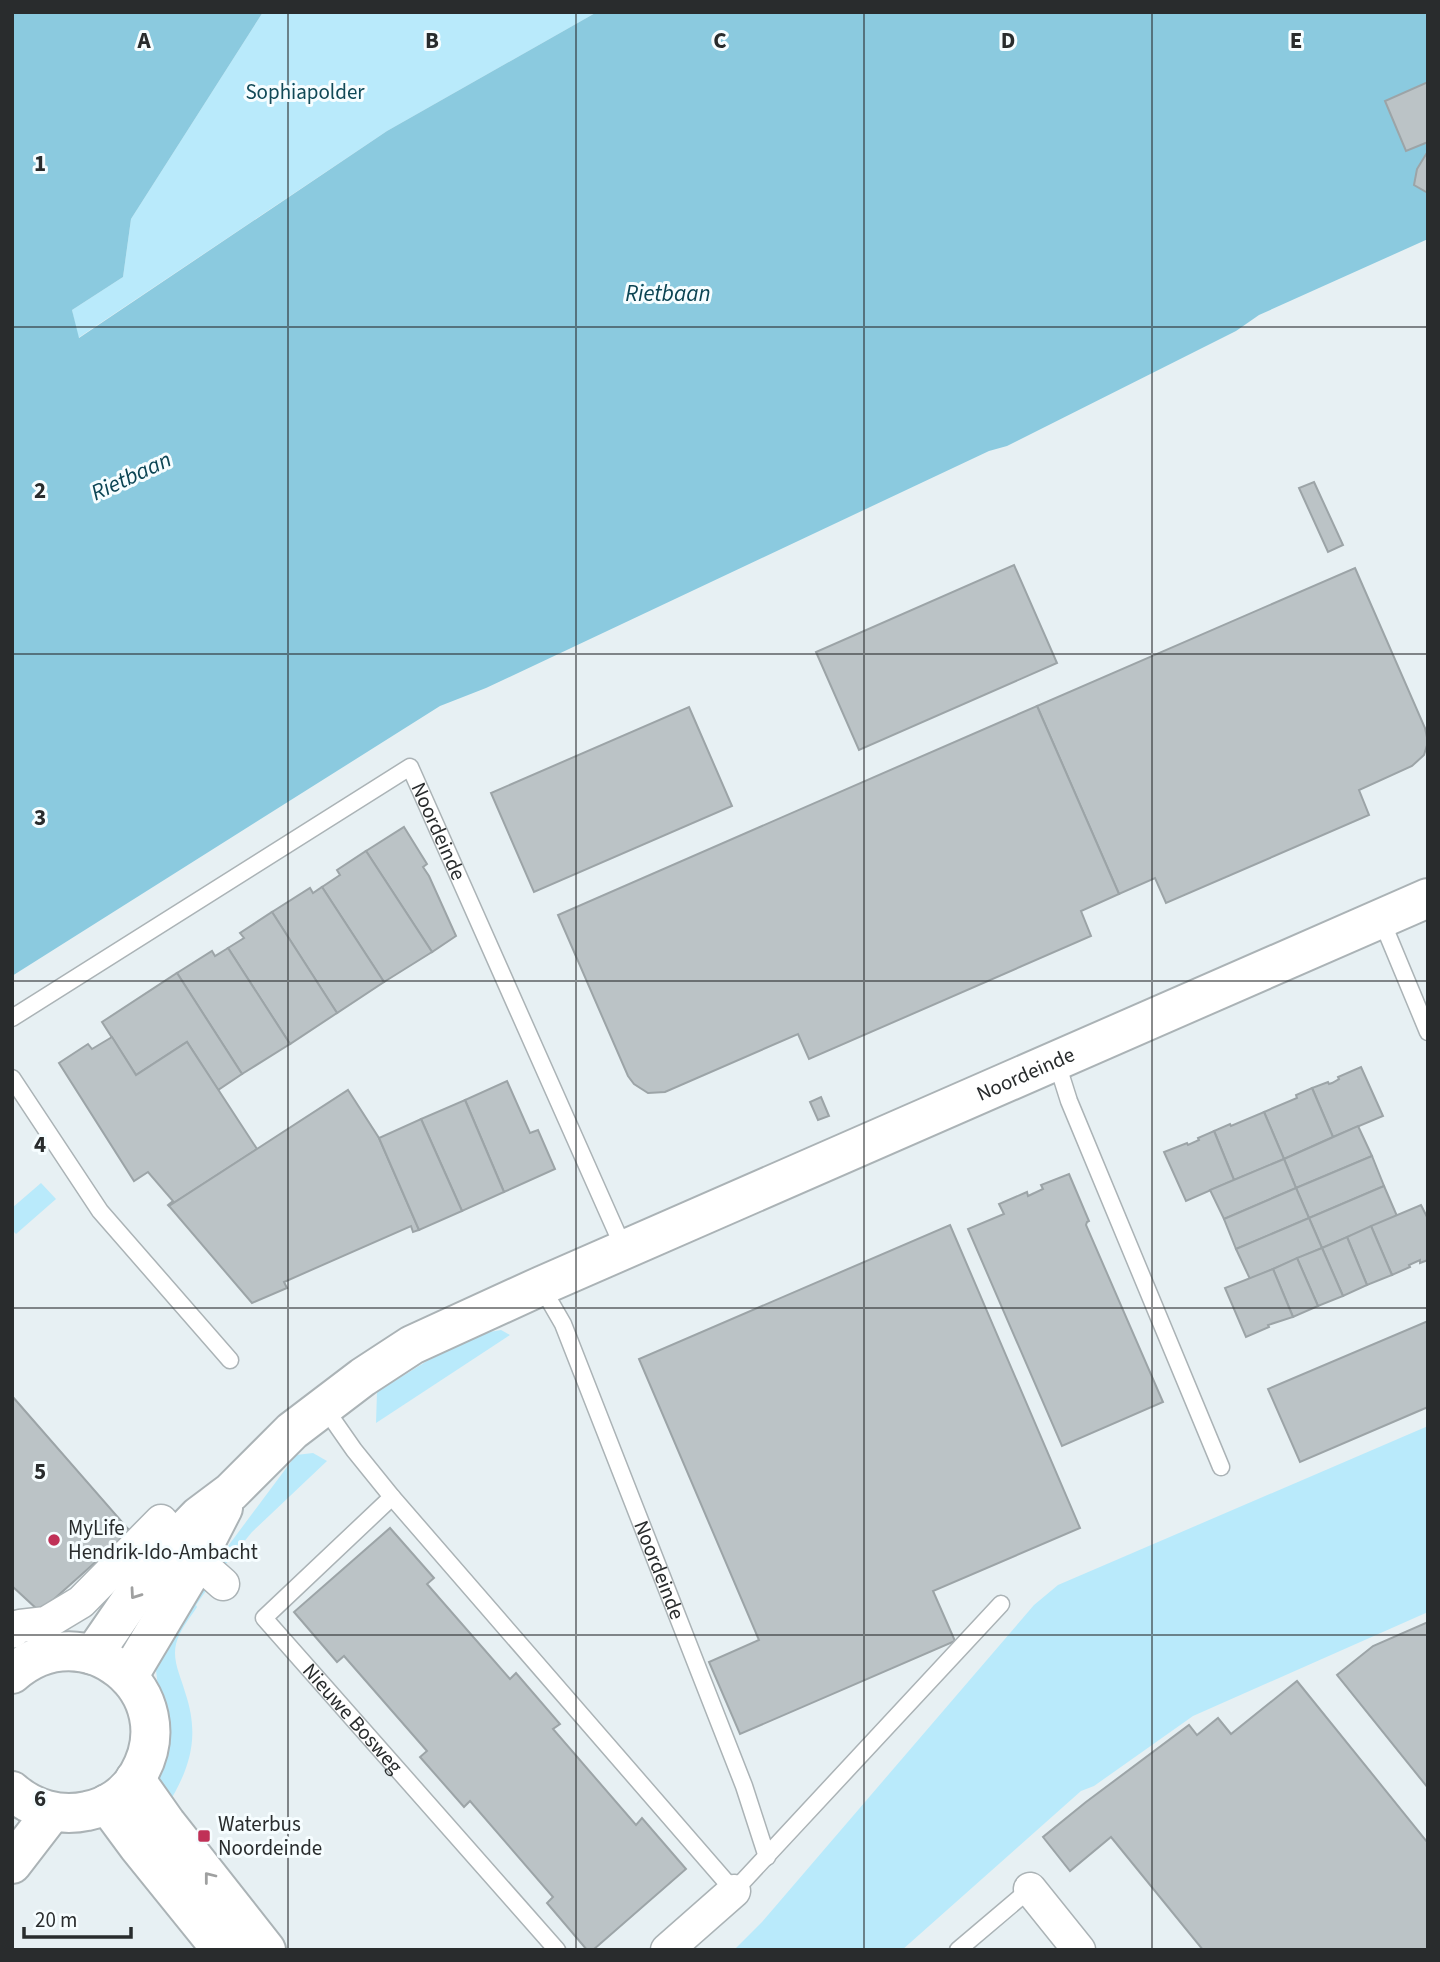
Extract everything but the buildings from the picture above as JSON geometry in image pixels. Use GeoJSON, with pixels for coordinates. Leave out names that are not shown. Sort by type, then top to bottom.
{"type":"FeatureCollection","features":[{"type":"Feature","properties":{"kind":"main road","name":"Noordeinde"},"geometry":{"type":"LineString","coordinates":[[128,1676],[199,1561],[231,1492],[292,1431],[323,1406],[412,1345],[624,1249],[1428,898]]}},
{"type":"Feature","properties":{"kind":"main road","name":"Noordeinde"},"geometry":{"type":"LineString","coordinates":[[93,1654],[164,1552],[199,1561]]}},
{"type":"Feature","properties":{"kind":"main road"},"geometry":{"type":"LineString","coordinates":[[12,1674],[24,1664],[46,1654],[69,1651],[93,1654],[112,1663],[137,1687],[148,1712],[150,1726],[147,1754],[135,1779],[123,1793],[107,1804],[80,1813],[52,1812],[13,1793]]}},
{"type":"Feature","properties":{"kind":"main road"},"geometry":{"type":"LineString","coordinates":[[135,1779],[166,1823],[266,1950]]}},
{"type":"Feature","properties":{"kind":"main road"},"geometry":{"type":"LineString","coordinates":[[107,1804],[150,1862],[222,1950]]}},
{"type":"Feature","properties":{"kind":"main road"},"geometry":{"type":"LineString","coordinates":[[12,1864],[52,1812]]}},
{"type":"Feature","properties":{"kind":"street"},"geometry":{"type":"LineString","coordinates":[[12,1632],[20,1626],[46,1623],[81,1602],[161,1521],[199,1561]]}},
{"type":"Feature","properties":{"kind":"street"},"geometry":{"type":"LineString","coordinates":[[1030,1889],[1079,1950]]}},
{"type":"Feature","properties":{"kind":"street"},"geometry":{"type":"LineString","coordinates":[[667,1950],[734,1891]]}},
{"type":"Feature","properties":{"kind":"lane","name":"Noordeinde"},"geometry":{"type":"LineString","coordinates":[[12,1018],[410,767],[624,1249]]}},
{"type":"Feature","properties":{"kind":"lane"},"geometry":{"type":"LineString","coordinates":[[1381,919],[1428,1032]]}},
{"type":"Feature","properties":{"kind":"lane"},"geometry":{"type":"LineString","coordinates":[[1056,1060],[1069,1101],[1221,1466]]}},
{"type":"Feature","properties":{"kind":"lane"},"geometry":{"type":"LineString","coordinates":[[12,1079],[100,1211],[230,1360]]}},
{"type":"Feature","properties":{"kind":"lane","name":"Noordeinde"},"geometry":{"type":"LineString","coordinates":[[541,1286],[563,1324],[744,1786],[767,1857]]}},
{"type":"Feature","properties":{"kind":"lane"},"geometry":{"type":"LineString","coordinates":[[323,1406],[354,1450],[393,1497],[734,1891],[1001,1604]]}},
{"type":"Feature","properties":{"kind":"lane","name":"Nieuwe Bosweg"},"geometry":{"type":"LineString","coordinates":[[393,1497],[264,1618],[557,1950]]}},
{"type":"Feature","properties":{"kind":"lane"},"geometry":{"type":"LineString","coordinates":[[958,1950],[1030,1889]]}},
{"type":"Feature","properties":{"kind":"green space","name":"Sophiapolder"},"geometry":{"type":"Polygon","coordinates":[[[263,12],[597,12],[387,131],[78,338],[72,310],[123,277],[131,219],[263,12]]]}},
{"type":"Feature","properties":{"kind":"green space"},"geometry":{"type":"Polygon","coordinates":[[[41,1183],[56,1199],[16,1234],[12,1230],[12,1208],[41,1183]]]}},
{"type":"Feature","properties":{"kind":"green space"},"geometry":{"type":"Polygon","coordinates":[[[501,1330],[510,1335],[376,1423],[377,1392],[478,1334],[501,1330]]]}},
{"type":"Feature","properties":{"kind":"green space"},"geometry":{"type":"Polygon","coordinates":[[[1428,1426],[1428,1612],[1193,1716],[1094,1786],[1081,1791],[902,1950],[734,1950],[762,1922],[1034,1605],[1058,1585],[1428,1426]]]}},
{"type":"Feature","properties":{"kind":"green space"},"geometry":{"type":"Polygon","coordinates":[[[313,1453],[327,1461],[252,1532],[196,1605],[177,1639],[176,1663],[190,1708],[192,1737],[191,1751],[182,1778],[167,1806],[160,1777],[157,1658],[190,1597],[296,1455],[313,1453]]]}},
{"type":"Feature","properties":{"kind":"water","name":"Rietbaan"},"geometry":{"type":"Polygon","coordinates":[[[12,12],[263,12],[131,219],[123,277],[72,310],[79,338],[387,131],[597,12],[1428,12],[1428,239],[1259,315],[1236,331],[1007,446],[989,451],[486,688],[440,706],[12,976],[12,12]]]}},
{"type":"Feature","properties":{"kind":"place","name":"MyLife Hendrik-Ido-Ambacht"},"geometry":{"type":"Point","coordinates":[54,1540]}},
{"type":"Feature","properties":{"kind":"place","name":"Waterbus Noordeinde"},"geometry":{"type":"Point","coordinates":[204,1836]}}]}
